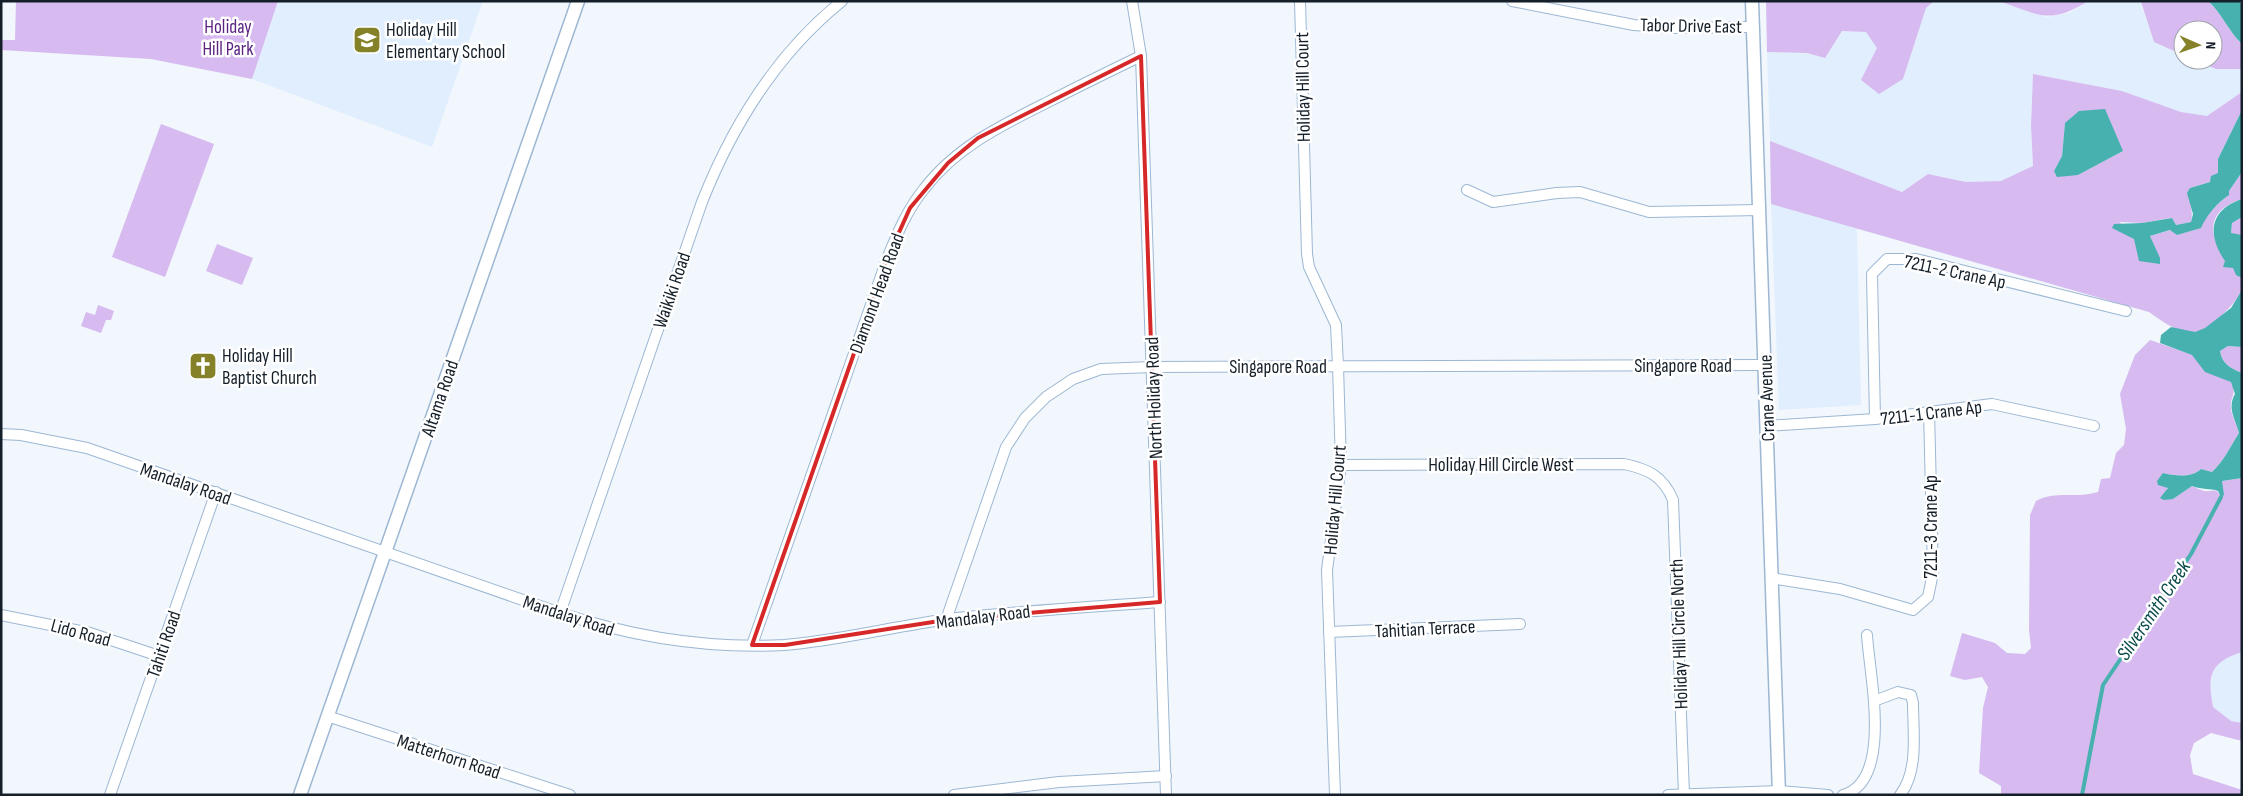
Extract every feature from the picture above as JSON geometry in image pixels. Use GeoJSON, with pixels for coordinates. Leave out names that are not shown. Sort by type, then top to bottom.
{"type":"FeatureCollection","features":[{"type":"Feature","properties":{"kind":"street","name":"Altama Road"},"geometry":{"type":"LineString","coordinates":[[300,795],[578,1]]}},
{"type":"Feature","properties":{"kind":"street","name":"Waikiki Road"},"geometry":{"type":"LineString","coordinates":[[560,613],[714,171],[744,113],[765,82],[800,40],[842,1]]}},
{"type":"Feature","properties":{"kind":"street","name":"North Holiday Road"},"geometry":{"type":"LineString","coordinates":[[1132,1],[1141,56],[1166,795]]}},
{"type":"Feature","properties":{"kind":"street","name":"Holiday Hill Court"},"geometry":{"type":"LineString","coordinates":[[1300,1],[1307,254],[1311,273],[1326,300],[1336,325],[1338,366],[1341,465],[1327,570],[1335,795]]}},
{"type":"Feature","properties":{"kind":"street","name":"Tabor Drive East"},"geometry":{"type":"LineString","coordinates":[[1512,1],[1634,24],[1673,28],[1753,27]]}},
{"type":"Feature","properties":{"kind":"street","name":"Crane Avenue"},"geometry":{"type":"LineString","coordinates":[[1752,1],[1779,793]]}},
{"type":"Feature","properties":{"kind":"street","name":"Diamond Head Road"},"geometry":{"type":"LineString","coordinates":[[752,645],[887,260],[900,226],[910,208],[925,187],[948,163],[978,138],[1141,56]]}},
{"type":"Feature","properties":{"kind":"street"},"geometry":{"type":"LineString","coordinates":[[1467,190],[1493,202],[1557,193],[1580,192],[1648,212],[1760,210]]}},
{"type":"Feature","properties":{"kind":"street","name":"7211-2 Crane Ap"},"geometry":{"type":"LineString","coordinates":[[1875,419],[1872,274],[1887,259],[1916,259],[2126,311]]}},
{"type":"Feature","properties":{"kind":"street","name":"Singapore Road"},"geometry":{"type":"LineString","coordinates":[[946,620],[1006,447],[1025,418],[1046,397],[1074,380],[1102,370],[1152,367],[1765,365]]}},
{"type":"Feature","properties":{"kind":"street","name":"7211-1 Crane Ap"},"geometry":{"type":"LineString","coordinates":[[1766,426],[1875,419],[1992,404],[2094,426]]}},
{"type":"Feature","properties":{"kind":"street","name":"7211-3 Crane Ap"},"geometry":{"type":"LineString","coordinates":[[1771,578],[1840,589],[1913,610],[1928,597],[1933,573],[1929,411]]}},
{"type":"Feature","properties":{"kind":"street","name":"Mandalay Road"},"geometry":{"type":"LineString","coordinates":[[1,434],[21,435],[87,448],[560,613],[608,629],[657,639],[707,644],[785,644],[1020,611],[1160,602]]}},
{"type":"Feature","properties":{"kind":"street","name":"Holiday Hill Circle West"},"geometry":{"type":"LineString","coordinates":[[1341,465],[1624,464],[1640,467],[1658,477]]}},
{"type":"Feature","properties":{"kind":"street","name":"Holiday Hill Circle North"},"geometry":{"type":"LineString","coordinates":[[1658,477],[1668,487],[1673,500],[1684,794]]}},
{"type":"Feature","properties":{"kind":"street","name":"Tahiti Road"},"geometry":{"type":"LineString","coordinates":[[110,795],[216,492]]}},
{"type":"Feature","properties":{"kind":"street","name":"Lido Road"},"geometry":{"type":"LineString","coordinates":[[1,615],[90,633],[159,656]]}},
{"type":"Feature","properties":{"kind":"street","name":"Tahitian Terrace"},"geometry":{"type":"LineString","coordinates":[[1329,632],[1520,624]]}},
{"type":"Feature","properties":{"kind":"street"},"geometry":{"type":"LineString","coordinates":[[1843,795],[1853,792],[1867,775],[1871,760],[1875,728],[1874,701],[1868,666],[1867,635]]}},
{"type":"Feature","properties":{"kind":"street"},"geometry":{"type":"LineString","coordinates":[[1874,701],[1898,692],[1911,695],[1913,703],[1913,751],[1910,777],[1900,795]]}},
{"type":"Feature","properties":{"kind":"street","name":"Matterhorn Road"},"geometry":{"type":"LineString","coordinates":[[327,716],[570,795]]}},
{"type":"Feature","properties":{"kind":"street"},"geometry":{"type":"LineString","coordinates":[[954,795],[1059,782],[1166,776]]}},
{"type":"Feature","properties":{"kind":"street"},"geometry":{"type":"LineString","coordinates":[[1668,795],[1822,794]]}},
{"type":"Feature","properties":{"kind":"highlighted area"},"geometry":{"type":"Polygon","coordinates":[[[1141,56],[1160,602],[946,620],[785,645],[752,645],[887,259],[910,208],[948,163],[978,138],[1141,56]]]}},
{"type":"Feature","properties":{"kind":"shaded area","name":"Holiday Hill Elementary School"},"geometry":{"type":"Polygon","coordinates":[[[278,1],[483,1],[432,147],[252,79],[278,1]]]}},
{"type":"Feature","properties":{"kind":"shaded area"},"geometry":{"type":"Polygon","coordinates":[[[1934,1],[1998,1],[2047,17],[2069,13],[2088,1],[2138,1],[2154,42],[2173,51],[2173,70],[2242,69],[2242,92],[2207,116],[2181,112],[2122,91],[2033,74],[2031,126],[2033,166],[2002,181],[1966,182],[1928,174],[1902,192],[1770,141],[1767,52],[1807,53],[1825,58],[1842,31],[1866,32],[1903,79],[1926,8],[1934,1]]]}},
{"type":"Feature","properties":{"kind":"shaded area"},"geometry":{"type":"Polygon","coordinates":[[[1771,204],[1857,227],[1861,405],[1779,410],[1771,204]]]}},
{"type":"Feature","properties":{"kind":"shaded area"},"geometry":{"type":"Polygon","coordinates":[[[2242,652],[2242,723],[2231,721],[2213,707],[2209,687],[2214,670],[2224,658],[2242,652]]]}},
{"type":"Feature","properties":{"kind":"green space","name":"Holiday Hill Park"},"geometry":{"type":"Polygon","coordinates":[[[16,1],[278,1],[252,79],[151,59],[1,50],[1,40],[15,40],[16,1]]]}},
{"type":"Feature","properties":{"kind":"green space"},"geometry":{"type":"Polygon","coordinates":[[[1766,1],[1934,1],[1926,8],[1903,79],[1879,94],[1861,80],[1877,48],[1866,32],[1842,31],[1825,58],[1807,53],[1767,52],[1766,1]]]}},
{"type":"Feature","properties":{"kind":"green space"},"geometry":{"type":"Polygon","coordinates":[[[1998,1],[2088,1],[2075,9],[2063,13],[2044,15],[1998,1]]]}},
{"type":"Feature","properties":{"kind":"green space"},"geometry":{"type":"Polygon","coordinates":[[[2138,1],[2208,1],[2242,44],[2242,69],[2223,69],[2223,20],[2173,20],[2173,51],[2154,42],[2141,2],[2138,1]]]}},
{"type":"Feature","properties":{"kind":"green space"},"geometry":{"type":"Polygon","coordinates":[[[2033,74],[2122,91],[2181,112],[2207,116],[2242,92],[2242,110],[2218,159],[2218,173],[2210,182],[2190,188],[2191,222],[2176,225],[2172,218],[2170,218],[2142,223],[2119,222],[2154,246],[2150,236],[2171,230],[2177,235],[2200,228],[2212,210],[2229,195],[2229,191],[2242,172],[2242,199],[2227,206],[2218,214],[2214,224],[2217,245],[2241,276],[2242,280],[2241,292],[2228,310],[2201,330],[2195,332],[2182,331],[2170,326],[2149,312],[1771,204],[1770,141],[1902,192],[1928,174],[1966,182],[2001,181],[2033,166],[2031,126],[2033,74]],[[2065,123],[2062,156],[2054,171],[2078,175],[2123,151],[2065,123]]]}},
{"type":"Feature","properties":{"kind":"green space"},"geometry":{"type":"Polygon","coordinates":[[[161,124],[214,144],[165,277],[112,257],[161,124]]]}},
{"type":"Feature","properties":{"kind":"green space"},"geometry":{"type":"Polygon","coordinates":[[[2242,217],[2242,235],[2238,236],[2231,233],[2232,223],[2242,217]]]}},
{"type":"Feature","properties":{"kind":"green space"},"geometry":{"type":"Polygon","coordinates":[[[217,244],[253,258],[242,285],[206,271],[217,244]]]}},
{"type":"Feature","properties":{"kind":"green space"},"geometry":{"type":"Polygon","coordinates":[[[98,305],[114,311],[111,320],[106,320],[101,333],[81,326],[86,312],[95,315],[98,305]]]}},
{"type":"Feature","properties":{"kind":"green space"},"geometry":{"type":"Polygon","coordinates":[[[2150,340],[2193,355],[2196,360],[2231,382],[2234,389],[2231,409],[2239,433],[2216,468],[2212,472],[2201,469],[2188,475],[2163,473],[2168,487],[2165,494],[2173,499],[2192,486],[2204,491],[2216,491],[2221,497],[2222,481],[2242,478],[2242,652],[2223,660],[2217,666],[2213,672],[2210,687],[2213,707],[2231,721],[2242,723],[2242,741],[2211,733],[2194,743],[2190,755],[2193,774],[2242,790],[2242,795],[2001,795],[2001,786],[1979,773],[1983,708],[1988,687],[1982,677],[1965,680],[1950,676],[1962,633],[1995,643],[2007,653],[2025,654],[2031,648],[2029,630],[2030,515],[2036,501],[2051,496],[2082,495],[2098,492],[2101,479],[2110,478],[2116,453],[2124,445],[2126,429],[2120,394],[2135,355],[2150,340]]]}},
{"type":"Feature","properties":{"kind":"green space"},"geometry":{"type":"Polygon","coordinates":[[[2228,346],[2242,347],[2242,373],[2230,367],[2223,359],[2220,351],[2228,346]]]}},
{"type":"Feature","properties":{"kind":"water"},"geometry":{"type":"Polygon","coordinates":[[[2208,1],[2239,1],[2242,5],[2242,44],[2217,11],[2208,1]]]}},
{"type":"Feature","properties":{"kind":"water"},"geometry":{"type":"Polygon","coordinates":[[[2105,109],[2123,151],[2078,175],[2057,177],[2054,171],[2062,156],[2065,123],[2079,111],[2105,109]]]}},
{"type":"Feature","properties":{"kind":"water"},"geometry":{"type":"Polygon","coordinates":[[[2242,110],[2242,172],[2229,191],[2229,195],[2212,210],[2201,228],[2177,235],[2170,230],[2150,236],[2160,258],[2160,264],[2139,261],[2134,239],[2112,228],[2114,224],[2142,223],[2172,218],[2176,225],[2191,222],[2193,214],[2187,193],[2190,188],[2210,182],[2211,176],[2218,173],[2218,159],[2242,110]]]}},
{"type":"Feature","properties":{"kind":"water"},"geometry":{"type":"Polygon","coordinates":[[[2242,199],[2242,217],[2232,223],[2231,233],[2242,235],[2242,278],[2236,275],[2233,268],[2223,267],[2225,261],[2215,242],[2214,224],[2223,210],[2242,199]]]}},
{"type":"Feature","properties":{"kind":"water"},"geometry":{"type":"Polygon","coordinates":[[[2242,290],[2242,347],[2228,346],[2220,351],[2227,365],[2242,373],[2242,478],[2222,481],[2224,495],[2221,497],[2218,491],[2192,486],[2173,499],[2164,500],[2160,498],[2168,488],[2158,485],[2157,481],[2163,473],[2188,475],[2201,469],[2212,472],[2223,459],[2239,433],[2232,409],[2235,394],[2231,382],[2205,372],[2192,355],[2160,343],[2161,335],[2171,327],[2195,332],[2205,328],[2231,308],[2242,290]]]}},
{"type":"Feature","properties":{"kind":"waterway","name":"Silversmith Creek"},"geometry":{"type":"LineString","coordinates":[[2082,795],[2103,685],[2191,554],[2221,497]]}},
{"type":"Feature","properties":{"kind":"place","name":"Holiday Hill Elementary School"},"geometry":{"type":"Point","coordinates":[367,40]}},
{"type":"Feature","properties":{"kind":"place","name":"Holiday Hill Baptist Church"},"geometry":{"type":"Point","coordinates":[203,366]}}]}
